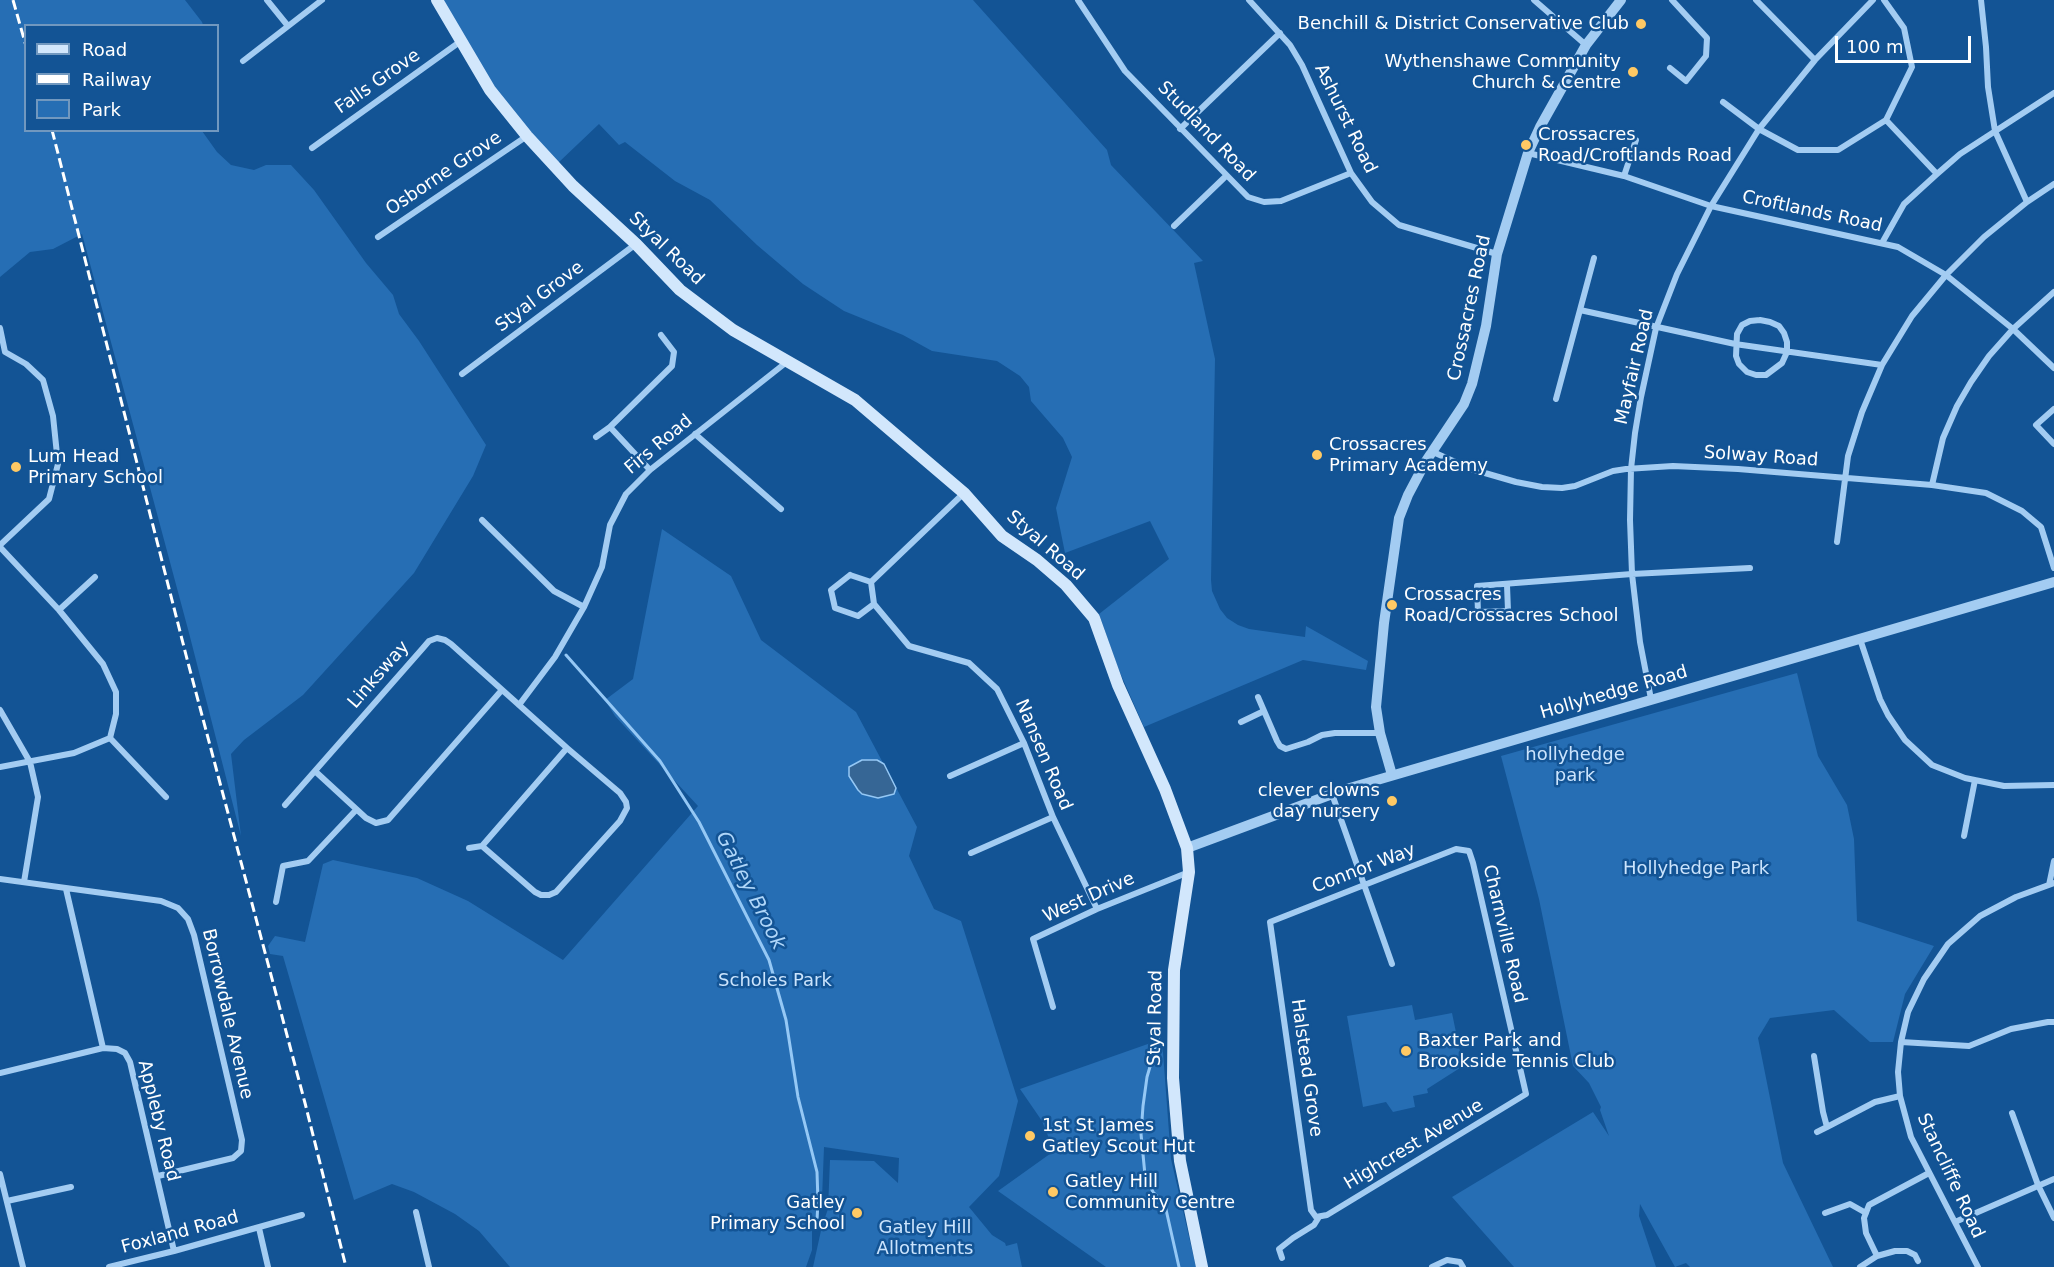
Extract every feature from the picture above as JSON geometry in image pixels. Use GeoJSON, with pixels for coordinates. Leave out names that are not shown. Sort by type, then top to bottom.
{"type":"FeatureCollection","features":[{"type":"Feature","properties":{"kind":"main road","name":"Styal Road"},"geometry":{"type":"LineString","coordinates":[[437,0],[490,90],[527,136],[573,186],[636,244],[680,290],[733,330],[855,400],[963,493],[1002,536],[1037,560],[1066,585],[1094,618],[1118,685],[1166,789],[1188,848],[1189,872],[1174,970],[1173,1078],[1180,1161],[1202,1267]]}},
{"type":"Feature","properties":{"kind":"street"},"geometry":{"type":"LineString","coordinates":[[267,0],[288,26]]}},
{"type":"Feature","properties":{"kind":"street"},"geometry":{"type":"LineString","coordinates":[[243,61],[322,0]]}},
{"type":"Feature","properties":{"kind":"street","name":"Studland Road"},"geometry":{"type":"LineString","coordinates":[[1078,0],[1125,71],[1248,197],[1264,202],[1281,201],[1351,173]]}},
{"type":"Feature","properties":{"kind":"street","name":"Ashurst Road"},"geometry":{"type":"LineString","coordinates":[[1249,0],[1290,45],[1302,65],[1351,173],[1372,202],[1399,225],[1497,254]]}},
{"type":"Feature","properties":{"kind":"street"},"geometry":{"type":"LineString","coordinates":[[1534,0],[1586,45]]}},
{"type":"Feature","properties":{"kind":"street","name":"Crossacres Road"},"geometry":{"type":"LineString","coordinates":[[1392,775],[1380,733],[1376,707],[1378,672],[1399,518],[1408,495],[1464,404],[1472,384],[1486,326],[1497,254],[1528,153],[1546,113],[1586,45],[1622,0]]}},
{"type":"Feature","properties":{"kind":"street"},"geometry":{"type":"LineString","coordinates":[[1670,68],[1686,81],[1706,56],[1707,38],[1672,0]]}},
{"type":"Feature","properties":{"kind":"street"},"geometry":{"type":"LineString","coordinates":[[1755,0],[1815,60]]}},
{"type":"Feature","properties":{"kind":"street","name":"Mayfair Road"},"geometry":{"type":"LineString","coordinates":[[1651,699],[1640,642],[1632,574],[1631,469],[1641,397],[1656,328],[1677,274],[1711,206],[1759,129],[1815,60],[1873,0]]}},
{"type":"Feature","properties":{"kind":"street"},"geometry":{"type":"LineString","coordinates":[[1723,102],[1759,129],[1798,150],[1838,150],[1886,120],[1912,67],[1904,28],[1884,0]]}},
{"type":"Feature","properties":{"kind":"street"},"geometry":{"type":"LineString","coordinates":[[1981,0],[1988,87],[1995,131],[2026,202]]}},
{"type":"Feature","properties":{"kind":"street"},"geometry":{"type":"LineString","coordinates":[[1180,129],[1280,33]]}},
{"type":"Feature","properties":{"kind":"street","name":"Falls Grove"},"geometry":{"type":"LineString","coordinates":[[312,148],[461,41]]}},
{"type":"Feature","properties":{"kind":"street"},"geometry":{"type":"LineString","coordinates":[[1882,243],[1904,204],[1937,174],[1960,154],[2054,93]]}},
{"type":"Feature","properties":{"kind":"street"},"geometry":{"type":"LineString","coordinates":[[1886,120],[1937,174]]}},
{"type":"Feature","properties":{"kind":"street","name":"Osborne Grove"},"geometry":{"type":"LineString","coordinates":[[378,237],[527,136]]}},
{"type":"Feature","properties":{"kind":"street"},"geometry":{"type":"LineString","coordinates":[[1624,176],[1636,140]]}},
{"type":"Feature","properties":{"kind":"street","name":"Croftlands Road"},"geometry":{"type":"LineString","coordinates":[[1528,153],[1624,176],[1711,206],[1898,247],[1946,275],[2013,329],[2054,368]]}},
{"type":"Feature","properties":{"kind":"street"},"geometry":{"type":"LineString","coordinates":[[1174,226],[1226,176]]}},
{"type":"Feature","properties":{"kind":"street"},"geometry":{"type":"LineString","coordinates":[[1837,542],[1848,456],[1882,365],[1912,316],[1946,275],[1984,237],[2026,202],[2054,184]]}},
{"type":"Feature","properties":{"kind":"street","name":"Styal Grove"},"geometry":{"type":"LineString","coordinates":[[462,375],[636,244]]}},
{"type":"Feature","properties":{"kind":"street"},"geometry":{"type":"LineString","coordinates":[[1556,399],[1594,258]]}},
{"type":"Feature","properties":{"kind":"street"},"geometry":{"type":"LineString","coordinates":[[1932,485],[1943,438],[1957,406],[1989,356],[2013,329],[2054,292]]}},
{"type":"Feature","properties":{"kind":"street"},"geometry":{"type":"LineString","coordinates":[[1580,310],[1735,344],[1882,365]]}},
{"type":"Feature","properties":{"kind":"street"},"geometry":{"type":"LineString","coordinates":[[1750,321],[1770,322],[1779,326],[1784,333],[1787,352],[1782,363],[1766,375],[1747,372],[1739,364],[1735,344],[1737,334],[1742,326],[1750,321]]}},
{"type":"Feature","properties":{"kind":"street"},"geometry":{"type":"LineString","coordinates":[[0,328],[5,352],[26,364],[43,380],[53,416],[58,464],[49,499],[0,546],[59,610],[103,664],[116,692],[116,714],[110,738]]}},
{"type":"Feature","properties":{"kind":"street"},"geometry":{"type":"LineString","coordinates":[[596,437],[610,427],[672,366],[674,352],[661,335]]}},
{"type":"Feature","properties":{"kind":"street"},"geometry":{"type":"LineString","coordinates":[[674,352],[683,353]]}},
{"type":"Feature","properties":{"kind":"street","name":"Firs Road"},"geometry":{"type":"LineString","coordinates":[[519,705],[555,657],[584,607],[602,567],[610,525],[626,494],[650,470],[788,361]]}},
{"type":"Feature","properties":{"kind":"street"},"geometry":{"type":"LineString","coordinates":[[2054,409],[2036,425],[2054,444]]}},
{"type":"Feature","properties":{"kind":"street"},"geometry":{"type":"LineString","coordinates":[[610,427],[650,470]]}},
{"type":"Feature","properties":{"kind":"street"},"geometry":{"type":"LineString","coordinates":[[695,434],[782,509]]}},
{"type":"Feature","properties":{"kind":"street","name":"Solway Road"},"geometry":{"type":"LineString","coordinates":[[1432,453],[1471,470],[1542,487],[1575,486],[1613,471],[1695,467],[1932,485],[1986,494],[2022,511],[2042,527],[2054,568]]}},
{"type":"Feature","properties":{"kind":"street"},"geometry":{"type":"LineString","coordinates":[[871,582],[963,493]]}},
{"type":"Feature","properties":{"kind":"street"},"geometry":{"type":"LineString","coordinates":[[482,520],[554,591],[584,607]]}},
{"type":"Feature","properties":{"kind":"street"},"geometry":{"type":"LineString","coordinates":[[1507,585],[1508,611],[1478,612],[1476,586],[1750,568]]}},
{"type":"Feature","properties":{"kind":"street"},"geometry":{"type":"LineString","coordinates":[[850,576],[871,582],[874,604],[858,616],[835,608],[831,591],[850,576]]}},
{"type":"Feature","properties":{"kind":"street"},"geometry":{"type":"LineString","coordinates":[[59,610],[95,577]]}},
{"type":"Feature","properties":{"kind":"street","name":"Hollyhedge Road"},"geometry":{"type":"LineString","coordinates":[[1188,848],[1332,794],[1392,775],[2054,582]]}},
{"type":"Feature","properties":{"kind":"street","name":"Nansen Road"},"geometry":{"type":"LineString","coordinates":[[874,604],[909,646],[969,663],[998,689],[1024,743],[1053,817],[1097,909]]}},
{"type":"Feature","properties":{"kind":"street","name":"Linksway"},"geometry":{"type":"LineString","coordinates":[[285,805],[429,641],[437,638],[445,640],[620,793],[626,802],[627,808],[620,821],[556,892],[549,895],[535,892],[482,846]]}},
{"type":"Feature","properties":{"kind":"street"},"geometry":{"type":"LineString","coordinates":[[1860,639],[1880,699],[1905,740],[1932,765],[1975,780],[2004,786],[2054,785]]}},
{"type":"Feature","properties":{"kind":"street"},"geometry":{"type":"LineString","coordinates":[[316,772],[356,810],[376,823],[388,820],[501,691]]}},
{"type":"Feature","properties":{"kind":"street"},"geometry":{"type":"LineString","coordinates":[[1258,697],[1277,741],[1286,749],[1322,735],[1380,733]]}},
{"type":"Feature","properties":{"kind":"street"},"geometry":{"type":"LineString","coordinates":[[0,710],[30,762],[38,797],[24,882]]}},
{"type":"Feature","properties":{"kind":"street"},"geometry":{"type":"LineString","coordinates":[[1241,722],[1264,711]]}},
{"type":"Feature","properties":{"kind":"street"},"geometry":{"type":"LineString","coordinates":[[0,767],[74,753],[110,738]]}},
{"type":"Feature","properties":{"kind":"street"},"geometry":{"type":"LineString","coordinates":[[110,738],[166,797]]}},
{"type":"Feature","properties":{"kind":"street"},"geometry":{"type":"LineString","coordinates":[[950,776],[1024,743]]}},
{"type":"Feature","properties":{"kind":"street"},"geometry":{"type":"LineString","coordinates":[[469,848],[482,846],[567,748]]}},
{"type":"Feature","properties":{"kind":"street"},"geometry":{"type":"LineString","coordinates":[[1964,836],[1975,780]]}},
{"type":"Feature","properties":{"kind":"street"},"geometry":{"type":"LineString","coordinates":[[1332,794],[1392,964]]}},
{"type":"Feature","properties":{"kind":"street"},"geometry":{"type":"LineString","coordinates":[[276,902],[282,866],[308,861],[356,810]]}},
{"type":"Feature","properties":{"kind":"street"},"geometry":{"type":"LineString","coordinates":[[971,853],[1053,817]]}},
{"type":"Feature","properties":{"kind":"street","name":"Connor Way"},"geometry":{"type":"LineString","coordinates":[[1270,922],[1456,849],[1469,851]]}},
{"type":"Feature","properties":{"kind":"street","name":"Charnville Road"},"geometry":{"type":"LineString","coordinates":[[1469,851],[1526,1094]]}},
{"type":"Feature","properties":{"kind":"street"},"geometry":{"type":"LineString","coordinates":[[2051,884],[2054,861]]}},
{"type":"Feature","properties":{"kind":"street","name":"West Drive"},"geometry":{"type":"LineString","coordinates":[[1053,1007],[1033,939],[1097,909],[1189,872]]}},
{"type":"Feature","properties":{"kind":"street","name":"Borrowdale Avenue"},"geometry":{"type":"LineString","coordinates":[[0,879],[161,901],[178,908],[188,919],[194,935],[242,1140],[240,1151],[233,1158],[158,1176]]}},
{"type":"Feature","properties":{"kind":"street","name":"Stancliffe Road"},"geometry":{"type":"LineString","coordinates":[[1978,1267],[1911,1137],[1900,1096],[1898,1072],[1901,1042],[1908,1012],[1924,979],[1948,944],[1980,916],[2016,897],[2051,884]]}},
{"type":"Feature","properties":{"kind":"street"},"geometry":{"type":"LineString","coordinates":[[0,1073],[104,1048],[66,889]]}},
{"type":"Feature","properties":{"kind":"street","name":"Halstead Grove"},"geometry":{"type":"LineString","coordinates":[[1270,922],[1311,1210],[1317,1217]]}},
{"type":"Feature","properties":{"kind":"street"},"geometry":{"type":"LineString","coordinates":[[1901,1042],[1969,1046],[2011,1029],[2054,1022]]}},
{"type":"Feature","properties":{"kind":"street","name":"Appleby Road"},"geometry":{"type":"LineString","coordinates":[[104,1048],[121,1051],[130,1062],[174,1251]]}},
{"type":"Feature","properties":{"kind":"street"},"geometry":{"type":"LineString","coordinates":[[1814,1056],[1827,1127]]}},
{"type":"Feature","properties":{"kind":"street","name":"Highcrest Avenue"},"geometry":{"type":"LineString","coordinates":[[1282,1258],[1279,1249],[1314,1225],[1317,1217],[1327,1215],[1346,1204],[1526,1094]]}},
{"type":"Feature","properties":{"kind":"street"},"geometry":{"type":"LineString","coordinates":[[1817,1132],[1875,1102],[1900,1096]]}},
{"type":"Feature","properties":{"kind":"street"},"geometry":{"type":"LineString","coordinates":[[2012,1113],[2038,1185],[2054,1218]]}},
{"type":"Feature","properties":{"kind":"street"},"geometry":{"type":"LineString","coordinates":[[1877,1256],[1866,1233],[1864,1218],[1869,1205],[1929,1173]]}},
{"type":"Feature","properties":{"kind":"street"},"geometry":{"type":"LineString","coordinates":[[0,1174],[23,1267]]}},
{"type":"Feature","properties":{"kind":"street"},"geometry":{"type":"LineString","coordinates":[[1955,1222],[2054,1179]]}},
{"type":"Feature","properties":{"kind":"street"},"geometry":{"type":"LineString","coordinates":[[7,1201],[71,1187]]}},
{"type":"Feature","properties":{"kind":"street"},"geometry":{"type":"LineString","coordinates":[[1825,1213],[1850,1204],[1866,1213]]}},
{"type":"Feature","properties":{"kind":"street"},"geometry":{"type":"LineString","coordinates":[[416,1212],[429,1267]]}},
{"type":"Feature","properties":{"kind":"street","name":"Foxland Road"},"geometry":{"type":"LineString","coordinates":[[109,1267],[302,1215]]}},
{"type":"Feature","properties":{"kind":"street"},"geometry":{"type":"LineString","coordinates":[[259,1228],[268,1267]]}},
{"type":"Feature","properties":{"kind":"street"},"geometry":{"type":"LineString","coordinates":[[1860,1267],[1877,1256],[1895,1251],[1907,1251],[1915,1255],[1918,1261]]}},
{"type":"Feature","properties":{"kind":"street"},"geometry":{"type":"LineString","coordinates":[[1432,1267],[1447,1260],[1460,1262],[1463,1267]]}},
{"type":"Feature","properties":{"kind":"green space"},"geometry":{"type":"Polygon","coordinates":[[[0,0],[185,0],[203,24],[24,24],[24,132],[203,132],[217,152],[231,165],[254,170],[266,165],[291,165],[314,190],[366,263],[393,295],[399,314],[486,445],[473,476],[414,573],[303,695],[244,740],[231,754],[241,836],[82,234],[53,249],[30,252],[0,277],[0,0]]]}},
{"type":"Feature","properties":{"kind":"green space"},"geometry":{"type":"Polygon","coordinates":[[[443,0],[973,0],[1107,150],[1111,165],[1203,261],[1194,263],[1215,359],[1211,580],[1212,591],[1220,609],[1227,618],[1249,629],[1305,637],[1306,626],[1368,661],[1366,670],[1303,660],[1144,727],[1118,668],[1099,614],[1169,559],[1150,521],[1065,553],[1056,508],[1072,457],[1063,438],[1031,401],[1029,387],[1020,376],[997,361],[932,351],[903,335],[844,311],[803,284],[757,245],[710,200],[675,181],[625,142],[619,145],[599,124],[558,163],[497,93],[443,0]]]}},
{"type":"Feature","properties":{"kind":"green space","name":"Scholes Park"},"geometry":{"type":"Polygon","coordinates":[[[662,529],[731,576],[761,640],[856,712],[917,827],[909,856],[934,909],[961,921],[1018,1101],[999,1176],[969,1207],[992,1235],[1006,1246],[1017,1243],[1022,1267],[813,1267],[828,1209],[830,1160],[874,1161],[898,1183],[899,1158],[824,1147],[822,1199],[812,1227],[812,1250],[806,1267],[510,1267],[479,1231],[455,1214],[414,1192],[392,1184],[354,1200],[283,956],[270,954],[268,946],[275,936],[305,942],[323,864],[333,860],[417,878],[468,901],[563,960],[698,806],[615,716],[605,700],[633,679],[662,529]]]}},
{"type":"Feature","properties":{"kind":"green space","name":"Hollyhedge Park"},"geometry":{"type":"Polygon","coordinates":[[[1797,673],[1818,756],[1847,805],[1854,839],[1857,921],[1934,946],[1905,994],[1893,1042],[1870,1042],[1834,1010],[1770,1018],[1758,1038],[1783,1163],[1833,1267],[1690,1267],[1686,1263],[1675,1267],[1640,1204],[1639,1216],[1656,1267],[1514,1267],[1452,1197],[1593,1112],[1609,1136],[1601,1107],[1589,1083],[1573,1066],[1539,899],[1501,756],[1797,673]]]}},
{"type":"Feature","properties":{"kind":"green space","name":"Baxter Park and Brookside Tennis Club"},"geometry":{"type":"Polygon","coordinates":[[[1412,1005],[1415,1020],[1452,1013],[1463,1066],[1427,1089],[1428,1093],[1413,1096],[1415,1107],[1393,1112],[1386,1102],[1363,1107],[1347,1016],[1412,1005]]]}},
{"type":"Feature","properties":{"kind":"green space"},"geometry":{"type":"Polygon","coordinates":[[[1162,1039],[1171,1159],[1196,1267],[1106,1267],[998,1191],[1054,1151],[1042,1121],[1020,1089],[1162,1039]]]}},
{"type":"Feature","properties":{"kind":"shaded area"},"geometry":{"type":"Polygon","coordinates":[[[862,760],[877,760],[884,764],[896,788],[894,794],[878,798],[862,794],[858,790],[849,776],[849,767],[862,760]]]}},
{"type":"Feature","properties":{"kind":"waterway","name":"Gatley Brook"},"geometry":{"type":"LineString","coordinates":[[566,655],[660,761],[699,822],[769,960],[786,1020],[798,1097],[817,1172],[817,1220]]}},
{"type":"Feature","properties":{"kind":"waterway","name":"Gatley Brook"},"geometry":{"type":"LineString","coordinates":[[1159,1036],[1147,1077],[1141,1134],[1145,1175],[1153,1192],[1165,1205],[1179,1267]]}},
{"type":"Feature","properties":{"kind":"railway"},"geometry":{"type":"LineString","coordinates":[[13,0],[24,39]]}},
{"type":"Feature","properties":{"kind":"railway"},"geometry":{"type":"LineString","coordinates":[[53,132],[346,1267]]}},
{"type":"Feature","properties":{"kind":"place","name":"Benchill & District Conservative Club"},"geometry":{"type":"Point","coordinates":[1641,24]}},
{"type":"Feature","properties":{"kind":"place","name":"Wythenshawe Community Church & Centre"},"geometry":{"type":"Point","coordinates":[1633,72]}},
{"type":"Feature","properties":{"kind":"place","name":"Crossacres Road/Croftlands Road"},"geometry":{"type":"Point","coordinates":[1526,145]}},
{"type":"Feature","properties":{"kind":"place","name":"Crossacres Primary Academy"},"geometry":{"type":"Point","coordinates":[1317,455]}},
{"type":"Feature","properties":{"kind":"place","name":"Lum Head Primary School"},"geometry":{"type":"Point","coordinates":[16,467]}},
{"type":"Feature","properties":{"kind":"place","name":"Crossacres Road/Crossacres School"},"geometry":{"type":"Point","coordinates":[1392,605]}},
{"type":"Feature","properties":{"kind":"place","name":"clever clowns day nursery"},"geometry":{"type":"Point","coordinates":[1392,801]}},
{"type":"Feature","properties":{"kind":"place","name":"Baxter Park and Brookside Tennis Club"},"geometry":{"type":"Point","coordinates":[1406,1051]}},
{"type":"Feature","properties":{"kind":"place","name":"1st St James Gatley Scout Hut"},"geometry":{"type":"Point","coordinates":[1030,1136]}},
{"type":"Feature","properties":{"kind":"place","name":"Gatley Hill Community Centre"},"geometry":{"type":"Point","coordinates":[1053,1192]}},
{"type":"Feature","properties":{"kind":"place","name":"Gatley Primary School"},"geometry":{"type":"Point","coordinates":[857,1213]}},
{"type":"Feature","properties":{"kind":"park label","name":"hollyhedge park"},"geometry":{"type":"Point","coordinates":[1575,765]}},
{"type":"Feature","properties":{"kind":"park label","name":"Gatley Hill Allotments"},"geometry":{"type":"Point","coordinates":[925,1238]}}]}
